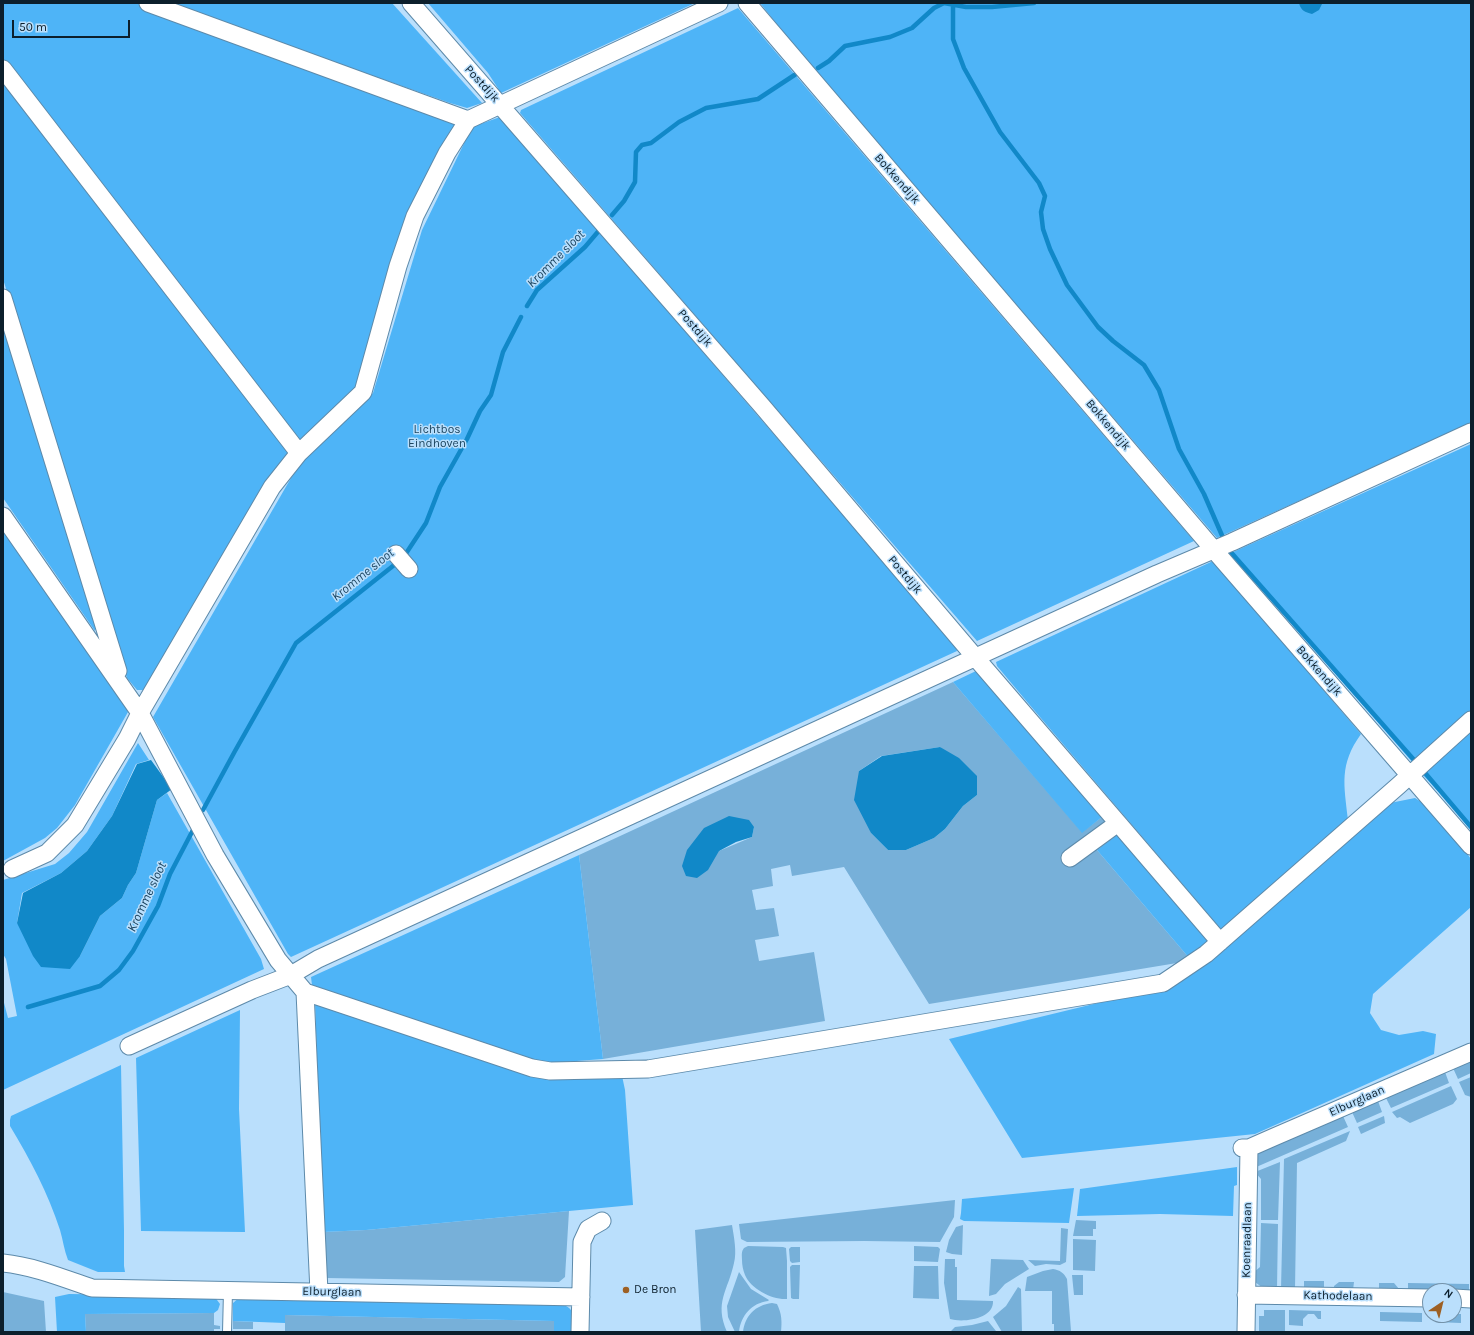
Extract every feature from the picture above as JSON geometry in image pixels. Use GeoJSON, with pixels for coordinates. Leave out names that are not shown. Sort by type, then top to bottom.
{"type":"FeatureCollection","features":[{"type":"Feature","properties":{"kind":"street"},"geometry":{"type":"LineString","coordinates":[[148,3],[468,120]]}},
{"type":"Feature","properties":{"kind":"street","name":"Postdijk"},"geometry":{"type":"LineString","coordinates":[[411,3],[762,406],[1220,942]]}},
{"type":"Feature","properties":{"kind":"street"},"geometry":{"type":"LineString","coordinates":[[12,869],[47,852],[76,825],[272,487],[299,453],[363,392],[398,266],[415,216],[447,153],[468,120],[719,3]]}},
{"type":"Feature","properties":{"kind":"street","name":"Bokkendijk"},"geometry":{"type":"LineString","coordinates":[[747,3],[1214,550],[1471,846]]}},
{"type":"Feature","properties":{"kind":"street"},"geometry":{"type":"LineString","coordinates":[[3,69],[299,453]]}},
{"type":"Feature","properties":{"kind":"street"},"geometry":{"type":"LineString","coordinates":[[3,298],[123,688]]}},
{"type":"Feature","properties":{"kind":"street"},"geometry":{"type":"LineString","coordinates":[[129,1046],[245,993],[290,975],[347,946],[975,657],[1157,574],[1214,550],[1471,432]]}},
{"type":"Feature","properties":{"kind":"street"},"geometry":{"type":"LineString","coordinates":[[3,516],[140,713],[215,854],[278,960],[305,992],[532,1068],[550,1071],[648,1069],[1163,983],[1206,954],[1471,720]]}},
{"type":"Feature","properties":{"kind":"street"},"geometry":{"type":"LineString","coordinates":[[1070,858],[1118,823]]}},
{"type":"Feature","properties":{"kind":"street"},"geometry":{"type":"LineString","coordinates":[[305,992],[319,1292]]}},
{"type":"Feature","properties":{"kind":"street","name":"Elburglaan"},"geometry":{"type":"LineString","coordinates":[[1245,1148],[1471,1052]]}},
{"type":"Feature","properties":{"kind":"street","name":"Koenraadlaan"},"geometry":{"type":"LineString","coordinates":[[1245,1148],[1246,1332]]}},
{"type":"Feature","properties":{"kind":"street"},"geometry":{"type":"LineString","coordinates":[[580,1332],[582,1242],[588,1229],[602,1221]]}},
{"type":"Feature","properties":{"kind":"street","name":"Elburglaan"},"geometry":{"type":"LineString","coordinates":[[3,1263],[15,1264],[46,1272],[92,1288],[581,1297]]}},
{"type":"Feature","properties":{"kind":"street","name":"Kathodelaan"},"geometry":{"type":"LineString","coordinates":[[1246,1294],[1422,1298]]}},
{"type":"Feature","properties":{"kind":"lane"},"geometry":{"type":"LineString","coordinates":[[227,1332],[228,1291]]}},
{"type":"Feature","properties":{"kind":"shaded area"},"geometry":{"type":"Polygon","coordinates":[[[1299,3],[1322,4],[1319,10],[1312,14],[1304,11],[1299,3]]]}},
{"type":"Feature","properties":{"kind":"shaded area"},"geometry":{"type":"Polygon","coordinates":[[[953,682],[1082,832],[1102,817],[1117,835],[1097,850],[1190,959],[1183,962],[929,1004],[844,867],[792,876],[790,865],[771,869],[773,886],[752,890],[756,910],[774,908],[779,936],[755,940],[759,961],[814,952],[825,1021],[603,1059],[579,855],[953,682]],[[940,747],[881,756],[859,771],[871,833],[888,850],[906,850],[934,838],[945,829],[963,806],[977,795],[940,747]],[[754,827],[719,851],[752,837],[754,827]]]}},
{"type":"Feature","properties":{"kind":"shaded area"},"geometry":{"type":"Polygon","coordinates":[[[940,747],[959,758],[977,776],[977,795],[963,806],[945,829],[934,838],[906,850],[888,850],[871,833],[854,800],[859,771],[882,756],[940,747]]]}},
{"type":"Feature","properties":{"kind":"shaded area"},"geometry":{"type":"Polygon","coordinates":[[[151,760],[172,789],[157,800],[136,873],[122,898],[100,916],[80,956],[70,969],[41,967],[33,956],[17,923],[23,893],[61,873],[87,851],[112,816],[137,764],[151,760]]]}},
{"type":"Feature","properties":{"kind":"shaded area"},"geometry":{"type":"Polygon","coordinates":[[[729,816],[749,820],[754,827],[752,837],[736,842],[719,851],[708,870],[697,878],[686,876],[682,866],[687,850],[704,828],[729,816]]]}},
{"type":"Feature","properties":{"kind":"shaded area"},"geometry":{"type":"Polygon","coordinates":[[[1471,1058],[1471,1073],[1458,1079],[1453,1068],[1471,1058]]]}},
{"type":"Feature","properties":{"kind":"shaded area"},"geometry":{"type":"Polygon","coordinates":[[[1445,1072],[1449,1083],[1391,1108],[1386,1098],[1445,1072]]]}},
{"type":"Feature","properties":{"kind":"shaded area"},"geometry":{"type":"Polygon","coordinates":[[[1471,1077],[1471,1097],[1465,1095],[1459,1082],[1471,1077]]]}},
{"type":"Feature","properties":{"kind":"shaded area"},"geometry":{"type":"Polygon","coordinates":[[[1451,1086],[1457,1099],[1453,1104],[1410,1123],[1400,1117],[1397,1118],[1392,1112],[1451,1086]]]}},
{"type":"Feature","properties":{"kind":"shaded area"},"geometry":{"type":"Polygon","coordinates":[[[1378,1101],[1382,1112],[1357,1123],[1352,1112],[1378,1101]]]}},
{"type":"Feature","properties":{"kind":"shaded area"},"geometry":{"type":"Polygon","coordinates":[[[1343,1116],[1348,1127],[1254,1168],[1255,1157],[1258,1152],[1343,1116]]]}},
{"type":"Feature","properties":{"kind":"shaded area"},"geometry":{"type":"Polygon","coordinates":[[[1384,1116],[1385,1123],[1361,1134],[1358,1127],[1384,1116]]]}},
{"type":"Feature","properties":{"kind":"shaded area"},"geometry":{"type":"Polygon","coordinates":[[[1350,1131],[1346,1141],[1297,1163],[1295,1289],[1281,1289],[1284,1159],[1350,1131]]]}},
{"type":"Feature","properties":{"kind":"shaded area"},"geometry":{"type":"Polygon","coordinates":[[[1280,1162],[1278,1220],[1261,1220],[1261,1179],[1255,1172],[1280,1162]]]}},
{"type":"Feature","properties":{"kind":"shaded area"},"geometry":{"type":"Polygon","coordinates":[[[955,1200],[954,1217],[940,1242],[747,1242],[741,1239],[739,1224],[955,1200]]]}},
{"type":"Feature","properties":{"kind":"shaded area"},"geometry":{"type":"Polygon","coordinates":[[[569,1211],[565,1277],[559,1282],[326,1278],[323,1232],[366,1230],[569,1211]]]}},
{"type":"Feature","properties":{"kind":"shaded area"},"geometry":{"type":"Polygon","coordinates":[[[1076,1220],[1096,1221],[1096,1229],[1093,1229],[1093,1236],[1073,1236],[1076,1220]]]}},
{"type":"Feature","properties":{"kind":"shaded area"},"geometry":{"type":"Polygon","coordinates":[[[1261,1223],[1278,1224],[1277,1289],[1263,1288],[1255,1282],[1253,1273],[1260,1267],[1261,1223]]]}},
{"type":"Feature","properties":{"kind":"shaded area"},"geometry":{"type":"Polygon","coordinates":[[[732,1225],[735,1244],[735,1259],[722,1304],[723,1322],[727,1332],[701,1332],[695,1230],[732,1225]]]}},
{"type":"Feature","properties":{"kind":"shaded area"},"geometry":{"type":"Polygon","coordinates":[[[963,1225],[962,1255],[946,1252],[949,1240],[956,1227],[963,1225]]]}},
{"type":"Feature","properties":{"kind":"shaded area"},"geometry":{"type":"Polygon","coordinates":[[[1061,1228],[1068,1229],[1066,1262],[1060,1265],[1046,1264],[1035,1266],[1028,1260],[1060,1261],[1061,1228]]]}},
{"type":"Feature","properties":{"kind":"shaded area"},"geometry":{"type":"Polygon","coordinates":[[[1073,1239],[1096,1240],[1095,1271],[1073,1270],[1073,1239]]]}},
{"type":"Feature","properties":{"kind":"shaded area"},"geometry":{"type":"Polygon","coordinates":[[[748,1246],[786,1248],[787,1299],[769,1296],[757,1289],[748,1280],[743,1269],[742,1251],[748,1246]]]}},
{"type":"Feature","properties":{"kind":"shaded area"},"geometry":{"type":"Polygon","coordinates":[[[914,1246],[938,1247],[940,1249],[938,1262],[914,1261],[914,1246]]]}},
{"type":"Feature","properties":{"kind":"shaded area"},"geometry":{"type":"Polygon","coordinates":[[[791,1247],[800,1247],[800,1262],[792,1263],[790,1261],[789,1249],[791,1247]]]}},
{"type":"Feature","properties":{"kind":"shaded area"},"geometry":{"type":"Polygon","coordinates":[[[945,1259],[955,1259],[955,1267],[957,1267],[957,1300],[993,1301],[989,1312],[983,1316],[970,1320],[950,1319],[944,1283],[945,1259]]]}},
{"type":"Feature","properties":{"kind":"shaded area"},"geometry":{"type":"Polygon","coordinates":[[[991,1259],[1023,1260],[1029,1269],[1005,1284],[996,1294],[989,1296],[991,1259]]]}},
{"type":"Feature","properties":{"kind":"shaded area"},"geometry":{"type":"Polygon","coordinates":[[[792,1265],[800,1265],[799,1299],[791,1298],[790,1267],[792,1265]]]}},
{"type":"Feature","properties":{"kind":"shaded area"},"geometry":{"type":"Polygon","coordinates":[[[914,1266],[938,1266],[939,1299],[913,1298],[914,1266]]]}},
{"type":"Feature","properties":{"kind":"shaded area"},"geometry":{"type":"Polygon","coordinates":[[[1053,1269],[1062,1272],[1067,1279],[1071,1331],[1054,1331],[1054,1324],[1052,1324],[1052,1291],[1025,1291],[1027,1277],[1053,1269]]]}},
{"type":"Feature","properties":{"kind":"shaded area"},"geometry":{"type":"Polygon","coordinates":[[[739,1272],[751,1289],[769,1300],[752,1307],[742,1320],[739,1332],[735,1332],[728,1317],[727,1306],[739,1272]]]}},
{"type":"Feature","properties":{"kind":"shaded area"},"geometry":{"type":"Polygon","coordinates":[[[1072,1275],[1083,1275],[1083,1295],[1074,1295],[1072,1275]]]}},
{"type":"Feature","properties":{"kind":"shaded area"},"geometry":{"type":"Polygon","coordinates":[[[1304,1281],[1324,1281],[1324,1290],[1304,1289],[1304,1281]]]}},
{"type":"Feature","properties":{"kind":"shaded area"},"geometry":{"type":"Polygon","coordinates":[[[1339,1282],[1354,1282],[1353,1290],[1334,1290],[1334,1286],[1339,1282]]]}},
{"type":"Feature","properties":{"kind":"shaded area"},"geometry":{"type":"Polygon","coordinates":[[[1379,1283],[1394,1283],[1399,1291],[1379,1291],[1379,1283]]]}},
{"type":"Feature","properties":{"kind":"shaded area"},"geometry":{"type":"Polygon","coordinates":[[[1408,1283],[1422,1283],[1422,1292],[1408,1292],[1408,1283]]]}},
{"type":"Feature","properties":{"kind":"shaded area"},"geometry":{"type":"Polygon","coordinates":[[[1462,1284],[1469,1284],[1469,1293],[1462,1292],[1462,1284]]]}},
{"type":"Feature","properties":{"kind":"shaded area"},"geometry":{"type":"Polygon","coordinates":[[[1018,1287],[1021,1289],[1022,1332],[1002,1332],[993,1317],[1006,1306],[1018,1287]]]}},
{"type":"Feature","properties":{"kind":"shaded area"},"geometry":{"type":"Polygon","coordinates":[[[3,1292],[44,1301],[46,1332],[3,1332],[3,1292]]]}},
{"type":"Feature","properties":{"kind":"shaded area"},"geometry":{"type":"Polygon","coordinates":[[[772,1303],[777,1304],[780,1311],[781,1332],[743,1332],[746,1321],[752,1312],[761,1306],[772,1303]]]}},
{"type":"Feature","properties":{"kind":"shaded area"},"geometry":{"type":"Polygon","coordinates":[[[1264,1310],[1285,1310],[1285,1332],[1259,1332],[1259,1316],[1264,1316],[1264,1310]]]}},
{"type":"Feature","properties":{"kind":"shaded area"},"geometry":{"type":"Polygon","coordinates":[[[1289,1310],[1321,1311],[1321,1319],[1318,1319],[1314,1314],[1308,1314],[1303,1319],[1303,1326],[1289,1325],[1289,1310]]]}},
{"type":"Feature","properties":{"kind":"shaded area"},"geometry":{"type":"Polygon","coordinates":[[[1380,1312],[1422,1313],[1422,1322],[1380,1321],[1380,1312]]]}},
{"type":"Feature","properties":{"kind":"shaded area"},"geometry":{"type":"Polygon","coordinates":[[[214,1313],[214,1325],[220,1326],[220,1329],[214,1329],[214,1332],[86,1332],[85,1314],[214,1313]]]}},
{"type":"Feature","properties":{"kind":"shaded area"},"geometry":{"type":"Polygon","coordinates":[[[285,1315],[555,1321],[554,1332],[285,1332],[285,1315]]]}},
{"type":"Feature","properties":{"kind":"shaded area"},"geometry":{"type":"Polygon","coordinates":[[[233,1321],[253,1322],[253,1329],[233,1329],[233,1321]]]}},
{"type":"Feature","properties":{"kind":"shaded area"},"geometry":{"type":"Polygon","coordinates":[[[988,1321],[996,1331],[950,1332],[955,1327],[988,1321]]]}},
{"type":"Feature","properties":{"kind":"green space"},"geometry":{"type":"Polygon","coordinates":[[[3,3],[136,3],[458,122],[356,391],[301,446],[3,61],[3,3]]]}},
{"type":"Feature","properties":{"kind":"green space"},"geometry":{"type":"Polygon","coordinates":[[[167,3],[392,3],[482,103],[467,108],[450,103],[167,3]]]}},
{"type":"Feature","properties":{"kind":"green space"},"geometry":{"type":"Polygon","coordinates":[[[428,3],[695,3],[501,93],[488,73],[428,3]]]}},
{"type":"Feature","properties":{"kind":"green space"},"geometry":{"type":"Polygon","coordinates":[[[760,3],[1471,3],[1471,423],[1217,538],[803,57],[760,3]]]}},
{"type":"Feature","properties":{"kind":"green space"},"geometry":{"type":"Polygon","coordinates":[[[738,8],[1194,541],[977,641],[520,113],[521,110],[738,8]]]}},
{"type":"Feature","properties":{"kind":"green space"},"geometry":{"type":"Polygon","coordinates":[[[3,78],[292,452],[147,690],[137,690],[127,678],[3,279],[3,78]]]}},
{"type":"Feature","properties":{"kind":"green space","name":"Lichtbos Eindhoven"},"geometry":{"type":"Polygon","coordinates":[[[500,117],[935,621],[956,647],[957,651],[291,957],[153,717],[291,478],[311,451],[373,393],[422,230],[472,127],[500,117]]]}},
{"type":"Feature","properties":{"kind":"green space"},"geometry":{"type":"Polygon","coordinates":[[[3,327],[97,625],[95,631],[3,498],[3,327]]]}},
{"type":"Feature","properties":{"kind":"green space"},"geometry":{"type":"Polygon","coordinates":[[[1471,444],[1471,710],[1413,763],[1231,553],[1471,444]]]}},
{"type":"Feature","properties":{"kind":"green space"},"geometry":{"type":"Polygon","coordinates":[[[3,529],[121,698],[128,712],[75,805],[57,828],[45,838],[3,861],[3,529]]]}},
{"type":"Feature","properties":{"kind":"green space"},"geometry":{"type":"Polygon","coordinates":[[[1213,561],[1361,734],[1349,755],[1346,765],[1345,796],[1348,820],[1224,931],[1028,703],[997,666],[996,662],[1213,561]]]}},
{"type":"Feature","properties":{"kind":"green space"},"geometry":{"type":"Polygon","coordinates":[[[976,671],[1102,817],[1082,833],[953,682],[976,671]]]}},
{"type":"Feature","properties":{"kind":"green space"},"geometry":{"type":"Polygon","coordinates":[[[1471,730],[1471,827],[1422,774],[1471,730]]]}},
{"type":"Feature","properties":{"kind":"green space"},"geometry":{"type":"Polygon","coordinates":[[[138,743],[149,760],[136,764],[112,816],[87,851],[61,873],[22,893],[17,923],[80,956],[100,916],[122,898],[136,873],[157,800],[167,793],[261,959],[264,969],[3,1090],[3,999],[8,1018],[17,1016],[6,959],[3,954],[3,880],[55,864],[69,853],[87,832],[138,743]]]}},
{"type":"Feature","properties":{"kind":"green space"},"geometry":{"type":"Polygon","coordinates":[[[1415,798],[1437,812],[1471,859],[1471,907],[1373,994],[1370,1013],[1381,1030],[1399,1035],[1423,1031],[1436,1034],[1434,1054],[1255,1134],[1022,1158],[949,1039],[1164,987],[1390,803],[1415,798]]]}},
{"type":"Feature","properties":{"kind":"green space"},"geometry":{"type":"Polygon","coordinates":[[[1117,835],[1206,938],[1208,944],[1190,959],[1097,850],[1117,835]]]}},
{"type":"Feature","properties":{"kind":"green space"},"geometry":{"type":"Polygon","coordinates":[[[579,855],[603,1059],[550,1063],[530,1059],[312,985],[311,977],[579,855]]]}},
{"type":"Feature","properties":{"kind":"green space"},"geometry":{"type":"Polygon","coordinates":[[[315,1002],[524,1074],[621,1071],[625,1090],[633,1205],[366,1230],[323,1232],[315,1002]]]}},
{"type":"Feature","properties":{"kind":"green space"},"geometry":{"type":"Polygon","coordinates":[[[240,1010],[239,1109],[245,1232],[141,1231],[136,1058],[240,1010]]]}},
{"type":"Feature","properties":{"kind":"green space"},"geometry":{"type":"Polygon","coordinates":[[[121,1065],[125,1272],[98,1272],[68,1260],[60,1230],[50,1203],[10,1126],[10,1120],[11,1116],[121,1065]]]}},
{"type":"Feature","properties":{"kind":"green space"},"geometry":{"type":"Polygon","coordinates":[[[1237,1167],[1237,1185],[1234,1186],[1233,1216],[1160,1214],[1077,1216],[1080,1189],[1237,1167]]]}},
{"type":"Feature","properties":{"kind":"green space"},"geometry":{"type":"Polygon","coordinates":[[[1074,1188],[1069,1223],[964,1221],[960,1219],[962,1199],[1074,1188]]]}},
{"type":"Feature","properties":{"kind":"green space"},"geometry":{"type":"Polygon","coordinates":[[[69,1294],[214,1296],[220,1304],[218,1310],[214,1313],[85,1314],[86,1332],[57,1332],[55,1297],[69,1294]]]}},
{"type":"Feature","properties":{"kind":"green space"},"geometry":{"type":"Polygon","coordinates":[[[240,1297],[561,1304],[572,1311],[574,1318],[574,1332],[554,1332],[554,1321],[285,1315],[285,1323],[233,1321],[233,1303],[240,1297]]]}},
{"type":"Feature","properties":{"kind":"waterway","name":"Kromme sloot"},"geometry":{"type":"LineString","coordinates":[[944,3],[966,7],[992,7],[1034,3]]}},
{"type":"Feature","properties":{"kind":"waterway","name":"Kromme sloot"},"geometry":{"type":"LineString","coordinates":[[818,68],[829,61],[845,46],[890,37],[912,28],[934,8],[944,3]]}},
{"type":"Feature","properties":{"kind":"waterway"},"geometry":{"type":"LineString","coordinates":[[953,5],[953,39],[964,68],[1000,132],[1039,183],[1045,196],[1041,212],[1043,229],[1050,249],[1067,285],[1098,327],[1113,341],[1144,365],[1159,390],[1179,449],[1204,494],[1224,540]]}},
{"type":"Feature","properties":{"kind":"waterway","name":"Kromme sloot"},"geometry":{"type":"LineString","coordinates":[[612,215],[624,201],[635,182],[636,152],[642,145],[651,143],[679,122],[706,108],[758,99],[796,74]]}},
{"type":"Feature","properties":{"kind":"waterway","name":"Kromme sloot"},"geometry":{"type":"LineString","coordinates":[[527,306],[537,290],[585,247],[602,227]]}},
{"type":"Feature","properties":{"kind":"waterway","name":"Kromme sloot"},"geometry":{"type":"LineString","coordinates":[[203,810],[296,643],[403,558],[426,523],[440,487],[467,439],[480,411],[491,395],[503,352],[521,317]]}},
{"type":"Feature","properties":{"kind":"waterway"},"geometry":{"type":"LineString","coordinates":[[1229,550],[1415,761],[1471,827]]}},
{"type":"Feature","properties":{"kind":"waterway","name":"Kromme sloot"},"geometry":{"type":"LineString","coordinates":[[28,1007],[100,986],[119,970],[133,951],[158,906],[170,874],[193,830]]}},
{"type":"Feature","properties":{"kind":"place","name":"De Bron"},"geometry":{"type":"Point","coordinates":[626,1290]}}]}
